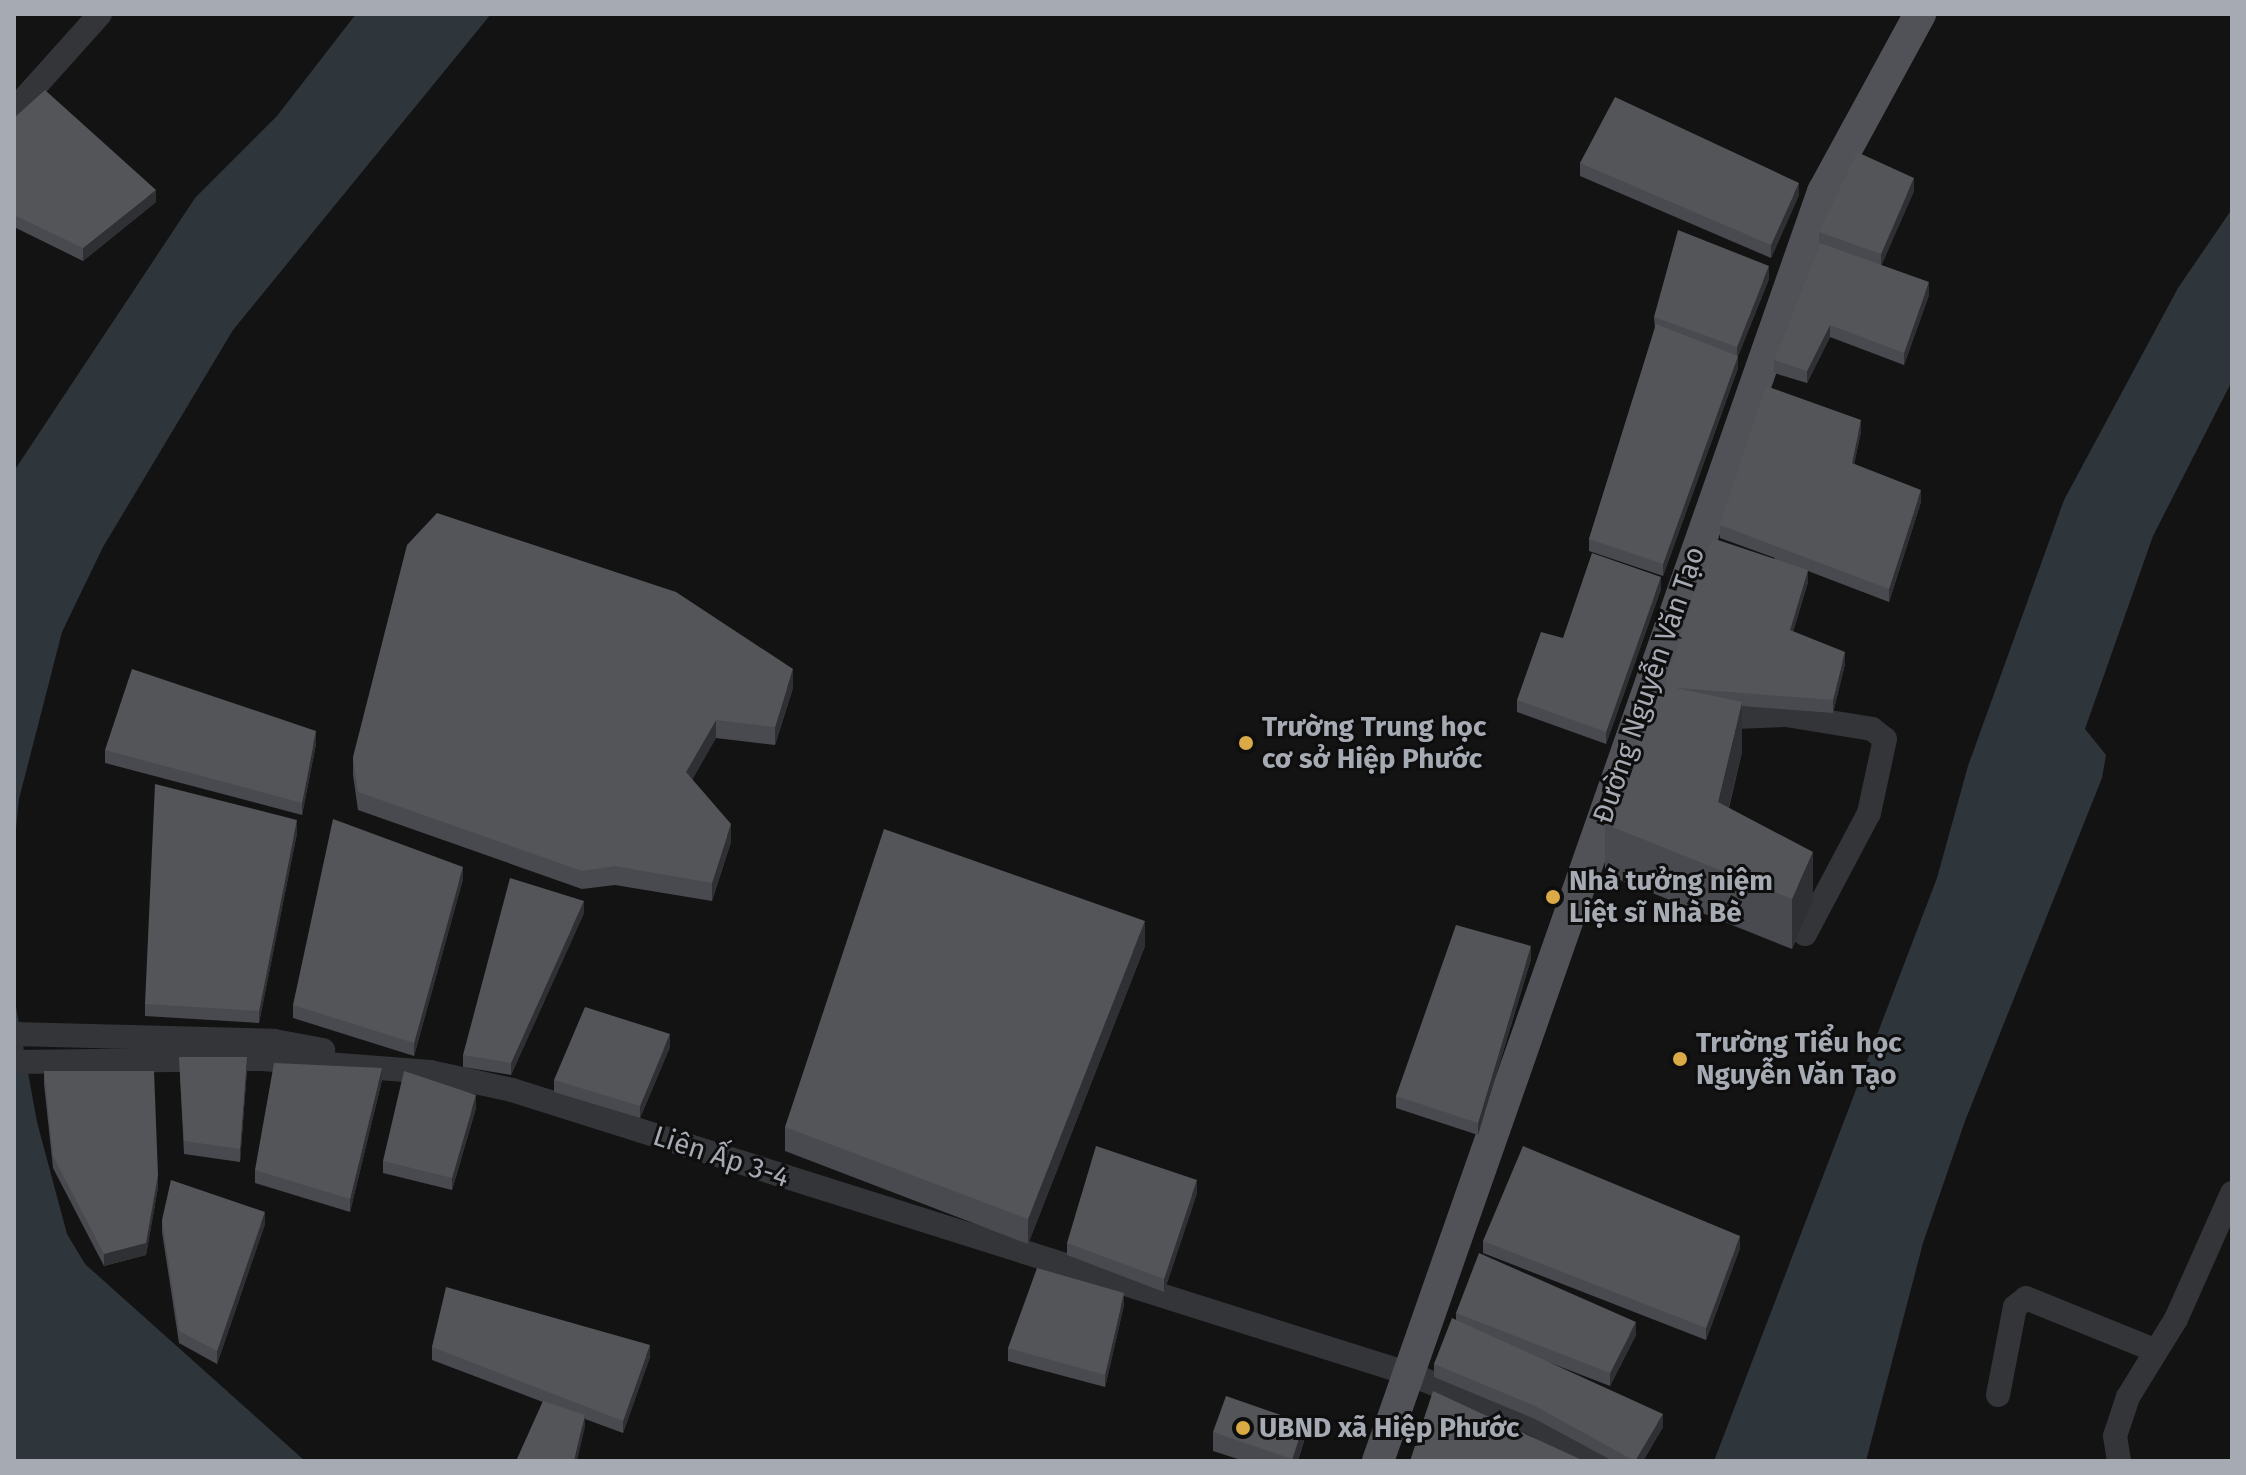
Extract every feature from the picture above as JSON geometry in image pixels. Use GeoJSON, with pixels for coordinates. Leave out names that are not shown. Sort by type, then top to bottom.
{"type":"FeatureCollection","features":[{"type":"Feature","properties":{"kind":"main road","name":"Đường Nguyễn Văn Tạo"},"geometry":{"type":"LineString","coordinates":[[1378,1461],[1407,1373],[1661,720],[1823,192],[1920,14]]}},
{"type":"Feature","properties":{"kind":"street"},"geometry":{"type":"LineString","coordinates":[[14,110],[100,14]]}},
{"type":"Feature","properties":{"kind":"street"},"geometry":{"type":"LineString","coordinates":[[1661,720],[1786,715],[1872,729],[1885,739],[1869,813],[1805,934]]}},
{"type":"Feature","properties":{"kind":"street"},"geometry":{"type":"LineString","coordinates":[[14,1034],[274,1041],[368,1066]]}},
{"type":"Feature","properties":{"kind":"street","name":"Liên Ấp 3-4"},"geometry":{"type":"LineString","coordinates":[[14,1062],[83,1060],[368,1066],[512,1090],[1407,1373],[1532,1423],[1602,1461]]}},
{"type":"Feature","properties":{"kind":"street"},"geometry":{"type":"LineString","coordinates":[[2119,1461],[2119,1420],[2154,1350],[2176,1319],[2232,1193]]}},
{"type":"Feature","properties":{"kind":"street"},"geometry":{"type":"LineString","coordinates":[[1998,1395],[2015,1307],[2026,1298],[2154,1350]]}},
{"type":"Feature","properties":{"kind":"shaded area"},"geometry":{"type":"Polygon","coordinates":[[[356,14],[491,14],[233,330],[103,547],[62,632],[19,799],[14,849],[14,471],[195,198],[277,116],[356,14]]]}},
{"type":"Feature","properties":{"kind":"shaded area"},"geometry":{"type":"Polygon","coordinates":[[[2232,209],[2232,381],[2153,536],[2085,729],[2106,755],[2102,778],[1965,1121],[1923,1243],[1866,1461],[1714,1461],[1937,878],[1968,766],[2064,500],[2178,288],[2232,209]]]}},
{"type":"Feature","properties":{"kind":"shaded area"},"geometry":{"type":"Polygon","coordinates":[[[14,996],[37,1122],[67,1234],[85,1264],[305,1461],[14,1461],[14,996]]]}},
{"type":"Feature","properties":{"kind":"building"},"geometry":{"type":"Polygon","coordinates":[[[45,90],[156,190],[83,248],[14,215],[14,118],[45,90]]]}},
{"type":"Feature","properties":{"kind":"building"},"geometry":{"type":"Polygon","coordinates":[[[1615,97],[1799,183],[1771,245],[1580,163],[1615,97]]]}},
{"type":"Feature","properties":{"kind":"building"},"geometry":{"type":"Polygon","coordinates":[[[1857,152],[1914,178],[1881,254],[1819,232],[1857,152]]]}},
{"type":"Feature","properties":{"kind":"building"},"geometry":{"type":"Polygon","coordinates":[[[1678,230],[1769,266],[1737,347],[1654,317],[1678,230]]]}},
{"type":"Feature","properties":{"kind":"building"},"geometry":{"type":"Polygon","coordinates":[[[1820,243],[1929,282],[1904,353],[1830,325],[1807,371],[1774,360],[1820,243]]]}},
{"type":"Feature","properties":{"kind":"building"},"geometry":{"type":"Polygon","coordinates":[[[1656,324],[1738,356],[1663,564],[1589,539],[1656,324]]]}},
{"type":"Feature","properties":{"kind":"building"},"geometry":{"type":"Polygon","coordinates":[[[1766,386],[1861,420],[1852,463],[1921,490],[1889,589],[1720,525],[1766,386]]]}},
{"type":"Feature","properties":{"kind":"building"},"geometry":{"type":"Polygon","coordinates":[[[437,513],[676,592],[793,669],[775,727],[716,720],[686,772],[731,824],[712,883],[615,866],[582,871],[358,792],[353,757],[407,545],[437,513]]]}},
{"type":"Feature","properties":{"kind":"building"},"geometry":{"type":"Polygon","coordinates":[[[1712,538],[1808,570],[1790,630],[1845,652],[1833,700],[1664,686],[1712,538]]]}},
{"type":"Feature","properties":{"kind":"building"},"geometry":{"type":"Polygon","coordinates":[[[1592,553],[1661,577],[1606,732],[1517,700],[1541,632],[1563,638],[1592,553]]]}},
{"type":"Feature","properties":{"kind":"building"},"geometry":{"type":"Polygon","coordinates":[[[132,669],[316,731],[302,803],[105,750],[132,669]]]}},
{"type":"Feature","properties":{"kind":"building"},"geometry":{"type":"Polygon","coordinates":[[[1657,684],[1742,702],[1718,802],[1813,852],[1792,899],[1605,824],[1657,684]]]}},
{"type":"Feature","properties":{"kind":"building"},"geometry":{"type":"Polygon","coordinates":[[[155,784],[297,820],[259,1011],[145,1004],[155,784]]]}},
{"type":"Feature","properties":{"kind":"building"},"geometry":{"type":"Polygon","coordinates":[[[333,819],[463,867],[414,1043],[293,1005],[333,819]]]}},
{"type":"Feature","properties":{"kind":"building"},"geometry":{"type":"Polygon","coordinates":[[[884,829],[1145,921],[1028,1219],[785,1127],[884,829]]]}},
{"type":"Feature","properties":{"kind":"building"},"geometry":{"type":"Polygon","coordinates":[[[510,878],[584,901],[511,1063],[463,1055],[510,878]]]}},
{"type":"Feature","properties":{"kind":"building"},"geometry":{"type":"Polygon","coordinates":[[[1456,925],[1531,946],[1478,1123],[1396,1096],[1456,925]]]}},
{"type":"Feature","properties":{"kind":"building"},"geometry":{"type":"Polygon","coordinates":[[[585,1007],[670,1034],[640,1106],[554,1080],[585,1007]]]}},
{"type":"Feature","properties":{"kind":"building"},"geometry":{"type":"Polygon","coordinates":[[[179,1057],[247,1057],[240,1149],[184,1141],[179,1057]]]}},
{"type":"Feature","properties":{"kind":"building"},"geometry":{"type":"Polygon","coordinates":[[[274,1063],[382,1068],[350,1199],[255,1170],[274,1063]]]}},
{"type":"Feature","properties":{"kind":"building"},"geometry":{"type":"Polygon","coordinates":[[[44,1071],[154,1071],[158,1175],[146,1243],[104,1254],[53,1156],[44,1071]]]}},
{"type":"Feature","properties":{"kind":"building"},"geometry":{"type":"Polygon","coordinates":[[[404,1071],[476,1095],[452,1178],[383,1161],[404,1071]]]}},
{"type":"Feature","properties":{"kind":"building"},"geometry":{"type":"Polygon","coordinates":[[[1096,1146],[1197,1180],[1164,1279],[1067,1243],[1096,1146]]]}},
{"type":"Feature","properties":{"kind":"building"},"geometry":{"type":"Polygon","coordinates":[[[1523,1146],[1740,1236],[1706,1328],[1483,1241],[1523,1146]]]}},
{"type":"Feature","properties":{"kind":"building"},"geometry":{"type":"Polygon","coordinates":[[[171,1180],[265,1212],[217,1351],[179,1331],[162,1220],[171,1180]]]}},
{"type":"Feature","properties":{"kind":"building"},"geometry":{"type":"Polygon","coordinates":[[[1479,1253],[1636,1322],[1610,1373],[1456,1313],[1479,1253]]]}},
{"type":"Feature","properties":{"kind":"building"},"geometry":{"type":"Polygon","coordinates":[[[1037,1268],[1124,1293],[1105,1375],[1008,1348],[1037,1268]]]}},
{"type":"Feature","properties":{"kind":"building"},"geometry":{"type":"Polygon","coordinates":[[[446,1287],[650,1345],[623,1421],[432,1347],[446,1287]]]}},
{"type":"Feature","properties":{"kind":"building"},"geometry":{"type":"Polygon","coordinates":[[[1452,1318],[1663,1414],[1635,1461],[1535,1406],[1434,1364],[1452,1318]]]}},
{"type":"Feature","properties":{"kind":"building"},"geometry":{"type":"Polygon","coordinates":[[[1433,1391],[1584,1461],[1410,1461],[1433,1391]]]}},
{"type":"Feature","properties":{"kind":"building"},"geometry":{"type":"Polygon","coordinates":[[[1226,1396],[1304,1423],[1292,1459],[1213,1432],[1226,1396]]]}},
{"type":"Feature","properties":{"kind":"building"},"geometry":{"type":"Polygon","coordinates":[[[543,1401],[585,1415],[574,1461],[516,1461],[543,1401]]]}},
{"type":"Feature","properties":{"kind":"place","name":"Trường Trung học cơ sở Hiệp Phước"},"geometry":{"type":"Point","coordinates":[1246,743]}},
{"type":"Feature","properties":{"kind":"place","name":"Nhà tưởng niệm Liệt sĩ Nhà Bè"},"geometry":{"type":"Point","coordinates":[1553,897]}},
{"type":"Feature","properties":{"kind":"place","name":"Trường Tiểu học Nguyễn Văn Tạo"},"geometry":{"type":"Point","coordinates":[1680,1059]}},
{"type":"Feature","properties":{"kind":"place","name":"UBND xã Hiệp Phước"},"geometry":{"type":"Point","coordinates":[1243,1428]}}]}
